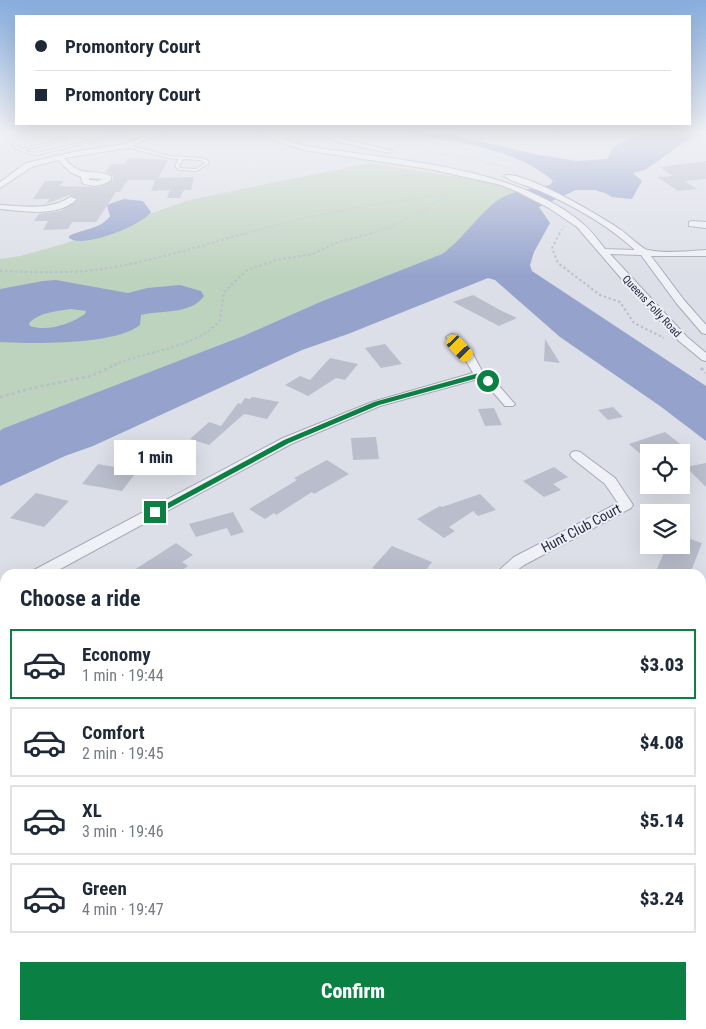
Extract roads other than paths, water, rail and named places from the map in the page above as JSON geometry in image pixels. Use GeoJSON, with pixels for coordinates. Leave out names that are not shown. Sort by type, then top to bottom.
{"type":"FeatureCollection","features":[{"type":"Feature","properties":{"kind":"street","name":"Queens Folly Road"},"geometry":{"type":"LineString","coordinates":[[491,180],[522,190],[552,206],[580,225],[683,339],[706,358]]}},
{"type":"Feature","properties":{"kind":"street","name":"Queens Folly Road"},"geometry":{"type":"LineString","coordinates":[[520,180],[560,198],[610,226],[645,253],[695,320],[706,331]]}},
{"type":"Feature","properties":{"kind":"street"},"geometry":{"type":"LineString","coordinates":[[0,207],[49,208],[69,203],[73,199]]}},
{"type":"Feature","properties":{"kind":"street"},"geometry":{"type":"LineString","coordinates":[[692,224],[706,225]]}},
{"type":"Feature","properties":{"kind":"street","name":"Queens Folly Road"},"geometry":{"type":"LineString","coordinates":[[602,251],[645,253]]}},
{"type":"Feature","properties":{"kind":"street"},"geometry":{"type":"LineString","coordinates":[[645,253],[706,253]]}},
{"type":"Feature","properties":{"kind":"street"},"geometry":{"type":"LineString","coordinates":[[451,337],[470,358],[479,375],[488,381],[509,404]]}},
{"type":"Feature","properties":{"kind":"street"},"geometry":{"type":"LineString","coordinates":[[48,569],[287,441],[376,404],[479,375]]}},
{"type":"Feature","properties":{"kind":"street","name":"Hunt Club Court"},"geometry":{"type":"LineString","coordinates":[[509,569],[520,561],[626,505],[610,481],[576,455]]}},
{"type":"Feature","properties":{"kind":"water"},"geometry":{"type":"Polygon","coordinates":[[[552,180],[642,181],[632,199],[612,197],[595,190],[576,190],[539,207],[550,223],[534,252],[530,265],[532,271],[706,386],[706,441],[660,406],[560,337],[495,280],[488,278],[348,334],[302,350],[93,446],[65,456],[0,486],[0,431],[2,429],[243,336],[320,302],[442,254],[497,201],[515,192],[550,185],[553,181],[552,180]]]}},
{"type":"Feature","properties":{"kind":"water"},"geometry":{"type":"Polygon","coordinates":[[[124,199],[143,201],[151,212],[136,224],[112,234],[86,241],[76,241],[69,238],[69,236],[75,233],[106,221],[110,216],[107,206],[124,199]]]}},
{"type":"Feature","properties":{"kind":"water"},"geometry":{"type":"Polygon","coordinates":[[[56,280],[128,293],[147,288],[180,285],[201,291],[204,296],[198,302],[183,309],[141,315],[140,325],[128,332],[112,336],[73,342],[0,342],[0,289],[56,280]],[[71,309],[54,311],[38,316],[29,323],[30,326],[37,328],[59,326],[79,318],[86,311],[71,309]]]}}]}
